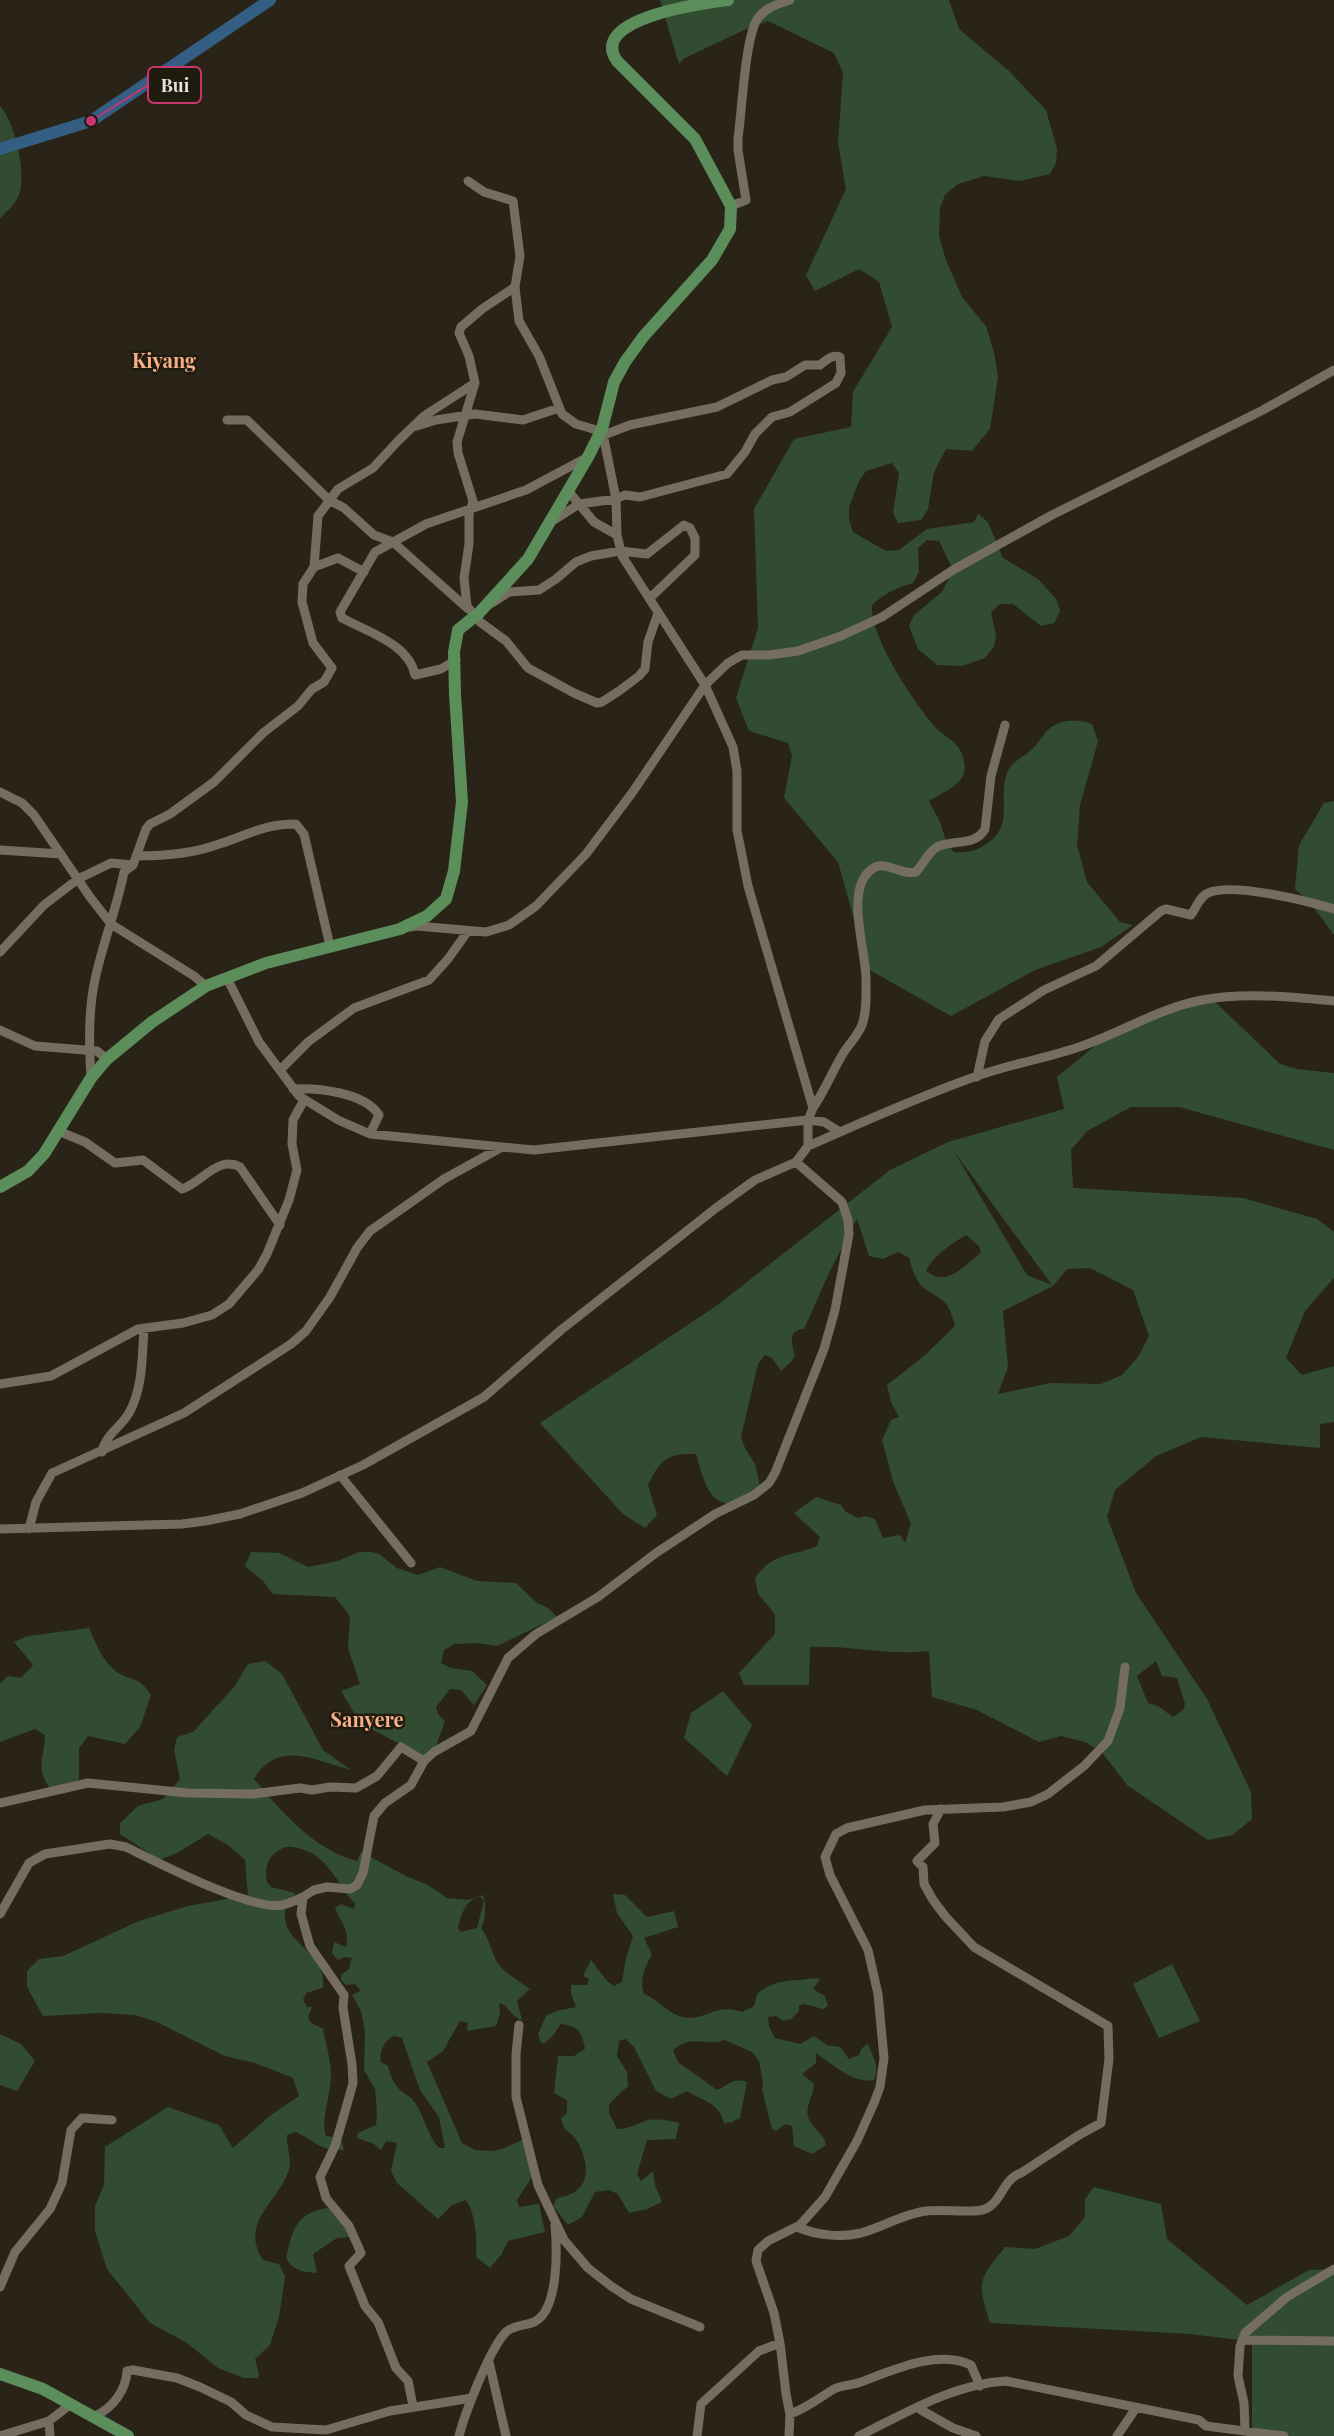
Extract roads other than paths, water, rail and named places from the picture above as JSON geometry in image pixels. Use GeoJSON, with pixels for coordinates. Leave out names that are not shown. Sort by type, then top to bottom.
{"type":"FeatureCollection","features":[{"type":"Feature","properties":{"kind":"main road"},"geometry":{"type":"LineString","coordinates":[[0,1187],[31,1169],[44,1154],[91,1078],[107,1059],[152,1022],[206,986],[266,963],[400,929],[428,916],[448,896],[454,871],[462,802],[455,697],[455,643],[458,630],[477,614],[528,559],[602,432],[614,382],[625,362],[643,337],[712,260],[730,229],[731,206],[695,139],[617,62],[611,49],[612,43],[620,33],[653,15],[679,7],[728,0]]}},
{"type":"Feature","properties":{"kind":"main road"},"geometry":{"type":"LineString","coordinates":[[0,2374],[43,2389],[128,2436]]}},
{"type":"Feature","properties":{"kind":"street"},"geometry":{"type":"LineString","coordinates":[[731,206],[746,200],[738,138],[752,36],[758,19],[773,5],[790,0]]}},
{"type":"Feature","properties":{"kind":"street"},"geometry":{"type":"LineString","coordinates":[[468,181],[484,192],[513,201],[520,256],[515,287],[519,321],[539,356],[559,408],[565,418],[576,424],[602,432],[717,407],[772,380],[786,377],[805,365],[820,366],[829,357],[834,355],[840,357],[841,373],[836,383],[790,412],[772,417],[756,434],[727,474],[639,497],[626,495],[616,499],[579,504],[559,515],[545,531]]}},
{"type":"Feature","properties":{"kind":"street"},"geometry":{"type":"LineString","coordinates":[[477,614],[467,606],[464,578],[469,544],[469,515],[472,507],[470,488],[458,453],[457,442],[475,383],[469,357],[459,333],[460,327],[515,287]]}},
{"type":"Feature","properties":{"kind":"street"},"geometry":{"type":"LineString","coordinates":[[400,929],[417,926],[486,932],[509,925],[536,906],[572,869],[615,816],[705,685],[728,663],[742,655],[769,655],[798,651],[841,636],[882,617],[953,570],[1052,515],[1263,410],[1334,370]]}},
{"type":"Feature","properties":{"kind":"street"},"geometry":{"type":"LineString","coordinates":[[91,1078],[89,1050],[96,975],[124,872],[135,861],[146,829],[150,824],[170,814],[214,782],[263,733],[298,705],[312,689],[324,682],[332,668],[313,643],[302,602],[303,584],[314,567],[318,516],[329,500],[344,485],[373,468],[398,441],[442,403],[475,383]]}},
{"type":"Feature","properties":{"kind":"street"},"geometry":{"type":"LineString","coordinates":[[415,427],[466,415],[519,420],[559,408]]}},
{"type":"Feature","properties":{"kind":"street"},"geometry":{"type":"LineString","coordinates":[[227,420],[247,420],[329,500],[344,508],[374,535],[393,542],[477,614],[506,641],[528,668],[574,693],[597,703],[602,702],[639,676],[645,669],[648,642],[658,613]]}},
{"type":"Feature","properties":{"kind":"street"},"geometry":{"type":"LineString","coordinates":[[602,432],[616,499],[617,535],[624,563],[650,598],[705,685],[733,747],[737,771],[737,830],[748,886],[813,1108]]}},
{"type":"Feature","properties":{"kind":"street"},"geometry":{"type":"LineString","coordinates":[[456,660],[441,669],[415,675],[414,667],[401,649],[342,618],[340,612],[375,552],[426,524],[519,493],[588,457]]}},
{"type":"Feature","properties":{"kind":"street"},"geometry":{"type":"LineString","coordinates":[[565,468],[576,477]]}},
{"type":"Feature","properties":{"kind":"street"},"geometry":{"type":"LineString","coordinates":[[569,492],[594,522],[617,535]]}},
{"type":"Feature","properties":{"kind":"street"},"geometry":{"type":"LineString","coordinates":[[477,614],[509,592],[539,590],[581,559],[620,551],[647,554],[684,525],[690,528],[695,538],[695,555],[650,598]]}},
{"type":"Feature","properties":{"kind":"street"},"geometry":{"type":"LineString","coordinates":[[314,567],[338,558],[364,572]]}},
{"type":"Feature","properties":{"kind":"street"},"geometry":{"type":"LineString","coordinates":[[808,1146],[808,1120],[813,1108],[843,1053],[856,1035],[864,1016],[866,980],[858,892],[860,883],[871,870],[881,866],[909,873],[916,872],[937,847],[972,840],[982,834],[985,829],[991,776],[1005,725]]}},
{"type":"Feature","properties":{"kind":"street"},"geometry":{"type":"LineString","coordinates":[[0,792],[22,803],[46,830],[111,924],[194,976],[206,986]]}},
{"type":"Feature","properties":{"kind":"street"},"geometry":{"type":"LineString","coordinates":[[0,952],[44,905],[78,879],[111,863],[188,852],[219,845],[259,828],[296,824],[304,834],[330,946]]}},
{"type":"Feature","properties":{"kind":"street"},"geometry":{"type":"LineString","coordinates":[[0,850],[61,854]]}},
{"type":"Feature","properties":{"kind":"street"},"geometry":{"type":"LineString","coordinates":[[977,1077],[985,1041],[999,1019],[1044,990],[1096,966],[1161,911],[1166,909],[1191,915],[1204,896],[1223,889],[1292,898],[1334,909]]}},
{"type":"Feature","properties":{"kind":"street"},"geometry":{"type":"LineString","coordinates":[[280,1070],[308,1042],[354,1008],[429,980],[468,931]]}},
{"type":"Feature","properties":{"kind":"street"},"geometry":{"type":"LineString","coordinates":[[227,978],[254,1032],[293,1089],[304,1100],[338,1120],[370,1134],[534,1150],[808,1120],[824,1122],[840,1132]]}},
{"type":"Feature","properties":{"kind":"street"},"geometry":{"type":"LineString","coordinates":[[0,1529],[182,1524],[240,1514],[302,1493],[405,1443],[484,1397],[561,1330],[716,1208],[755,1180],[796,1162],[808,1146],[977,1077],[1110,1036],[1172,1008],[1202,1000],[1251,997],[1334,1001]]}},
{"type":"Feature","properties":{"kind":"street"},"geometry":{"type":"LineString","coordinates":[[0,1030],[34,1046],[97,1051],[107,1059]]}},
{"type":"Feature","properties":{"kind":"street"},"geometry":{"type":"LineString","coordinates":[[293,1089],[323,1089],[341,1093],[378,1112],[379,1115],[370,1134]]}},
{"type":"Feature","properties":{"kind":"street"},"geometry":{"type":"LineString","coordinates":[[0,1384],[22,1383],[51,1376],[102,1351],[131,1333],[183,1323],[221,1311],[236,1298],[258,1270],[267,1254],[296,1180],[293,1120],[304,1100]]}},
{"type":"Feature","properties":{"kind":"street"},"geometry":{"type":"LineString","coordinates":[[58,1131],[85,1142],[115,1163],[143,1160],[182,1189],[222,1165],[236,1164],[280,1225]]}},
{"type":"Feature","properties":{"kind":"street"},"geometry":{"type":"LineString","coordinates":[[29,1529],[36,1502],[51,1473],[102,1452],[183,1413],[291,1344],[306,1331],[330,1297],[357,1248],[370,1231],[444,1179],[502,1148]]}},
{"type":"Feature","properties":{"kind":"street"},"geometry":{"type":"LineString","coordinates":[[0,1914],[30,1863],[45,1854],[110,1844],[126,1847],[227,1893],[271,1905],[281,1905],[303,1897],[314,1890],[327,1887],[351,1889],[357,1885],[363,1873],[374,1816],[385,1803],[411,1785],[424,1761],[434,1752],[471,1731],[508,1658],[516,1650],[536,1634],[598,1597],[656,1553],[715,1514],[754,1495],[769,1483],[776,1473],[824,1349],[835,1310],[849,1234],[848,1220],[842,1202],[796,1162]]}},
{"type":"Feature","properties":{"kind":"street"},"geometry":{"type":"LineString","coordinates":[[102,1452],[105,1440],[128,1416],[135,1400],[140,1382],[144,1329]]}},
{"type":"Feature","properties":{"kind":"street"},"geometry":{"type":"LineString","coordinates":[[340,1475],[411,1563]]}},
{"type":"Feature","properties":{"kind":"street"},"geometry":{"type":"LineString","coordinates":[[0,1539],[13,1530]]}},
{"type":"Feature","properties":{"kind":"street"},"geometry":{"type":"LineString","coordinates":[[789,2436],[790,2414],[780,2343],[774,2313],[756,2261],[758,2250],[768,2241],[809,2218],[825,2197],[857,2141],[880,2087],[884,2058],[878,1995],[868,1950],[830,1875],[825,1857],[836,1834],[847,1828],[925,1810],[1003,1807],[1031,1802],[1048,1794],[1077,1773],[1108,1741],[1120,1708],[1125,1666]]}},
{"type":"Feature","properties":{"kind":"street"},"geometry":{"type":"LineString","coordinates":[[0,1803],[88,1783],[188,1793],[253,1794],[300,1788],[317,1790],[330,1786],[350,1788],[374,1778],[401,1747],[424,1761]]}},
{"type":"Feature","properties":{"kind":"street"},"geometry":{"type":"LineString","coordinates":[[800,2225],[797,2228],[811,2233],[841,2235],[860,2233],[925,2211],[983,2210],[996,2200],[1014,2175],[1101,2123],[1109,2059],[1108,2026],[974,1947],[945,1916],[924,1884],[923,1867],[917,1861],[935,1843],[933,1824],[941,1809]]}},
{"type":"Feature","properties":{"kind":"street"},"geometry":{"type":"LineString","coordinates":[[303,1897],[301,1914],[310,1946],[344,1995],[343,2008],[352,2064],[353,2083],[346,2108],[335,2146],[320,2176],[326,2198],[349,2226],[357,2242],[361,2253],[349,2266],[354,2282],[365,2306],[378,2322],[396,2368],[408,2381],[414,2406]]}},
{"type":"Feature","properties":{"kind":"street"},"geometry":{"type":"LineString","coordinates":[[519,2025],[516,2097],[538,2185],[564,2240],[588,2268],[631,2299],[700,2327]]}},
{"type":"Feature","properties":{"kind":"street"},"geometry":{"type":"LineString","coordinates":[[0,2287],[15,2252],[50,2209],[62,2183],[70,2130],[82,2118],[112,2120]]}},
{"type":"Feature","properties":{"kind":"street"},"geometry":{"type":"LineString","coordinates":[[459,2436],[472,2398],[507,2330],[537,2321],[547,2309],[552,2290],[557,2249],[554,2217]]}},
{"type":"Feature","properties":{"kind":"street"},"geometry":{"type":"LineString","coordinates":[[1245,2430],[1244,2403],[1238,2376],[1242,2340],[1251,2326],[1287,2297],[1334,2269]]}},
{"type":"Feature","properties":{"kind":"street"},"geometry":{"type":"LineString","coordinates":[[1242,2340],[1334,2341]]}},
{"type":"Feature","properties":{"kind":"street"},"geometry":{"type":"LineString","coordinates":[[697,2436],[701,2404],[759,2351],[780,2343]]}},
{"type":"Feature","properties":{"kind":"street"},"geometry":{"type":"LineString","coordinates":[[790,2414],[804,2409],[835,2389],[933,2358],[963,2361],[971,2365],[980,2386]]}},
{"type":"Feature","properties":{"kind":"street"},"geometry":{"type":"LineString","coordinates":[[489,2362],[506,2436]]}},
{"type":"Feature","properties":{"kind":"street"},"geometry":{"type":"LineString","coordinates":[[95,2416],[106,2411],[116,2399],[127,2380],[128,2371],[133,2370],[177,2378],[200,2387],[231,2402],[246,2415],[272,2427],[326,2430],[390,2411],[472,2398]]}},
{"type":"Feature","properties":{"kind":"street"},"geometry":{"type":"LineString","coordinates":[[859,2436],[920,2406],[964,2388],[980,2386],[985,2382],[1006,2381],[1199,2420],[1206,2426],[1284,2436]]}},
{"type":"Feature","properties":{"kind":"street"},"geometry":{"type":"LineString","coordinates":[[0,2436],[49,2421],[71,2404]]}},
{"type":"Feature","properties":{"kind":"street"},"geometry":{"type":"LineString","coordinates":[[920,2406],[921,2410],[952,2428],[976,2436]]}},
{"type":"Feature","properties":{"kind":"street"},"geometry":{"type":"LineString","coordinates":[[1118,2436],[1136,2408]]}},
{"type":"Feature","properties":{"kind":"street"},"geometry":{"type":"LineString","coordinates":[[49,2421],[51,2436]]}},
{"type":"Feature","properties":{"kind":"street"},"geometry":{"type":"LineString","coordinates":[[1203,2436],[1206,2426]]}},
{"type":"Feature","properties":{"kind":"waterway"},"geometry":{"type":"LineString","coordinates":[[0,149],[91,121],[270,0]]}},
{"type":"Feature","properties":{"kind":"place","name":"Bui"},"geometry":{"type":"Point","coordinates":[91,121]}},
{"type":"Feature","properties":{"kind":"district","name":"Kiyang"},"geometry":{"type":"Point","coordinates":[164,361]}},
{"type":"Feature","properties":{"kind":"district","name":"Sanyere"},"geometry":{"type":"Point","coordinates":[367,1720]}}]}
